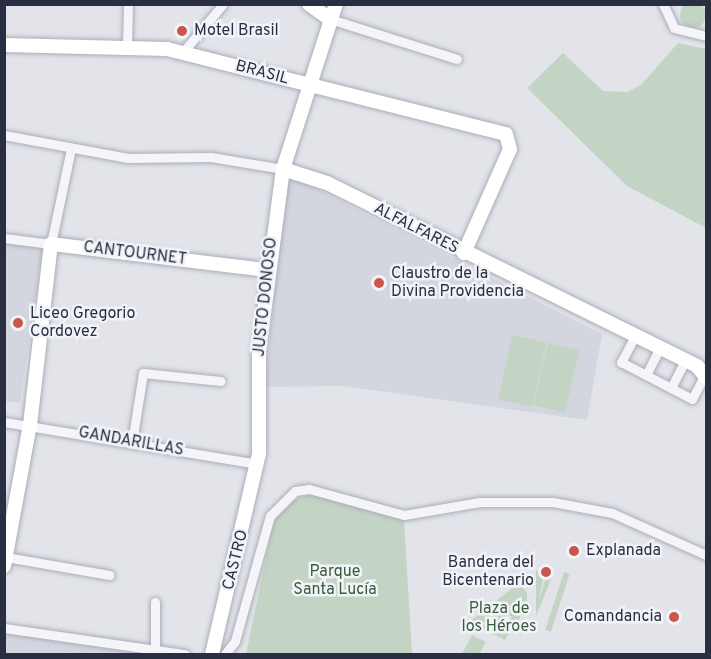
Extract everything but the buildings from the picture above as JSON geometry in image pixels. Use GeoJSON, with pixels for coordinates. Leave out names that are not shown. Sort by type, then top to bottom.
{"type":"FeatureCollection","features":[{"type":"Feature","properties":{"kind":"street"},"geometry":{"type":"LineString","coordinates":[[127,45],[128,4]]}},
{"type":"Feature","properties":{"kind":"street"},"geometry":{"type":"LineString","coordinates":[[183,52],[223,4]]}},
{"type":"Feature","properties":{"kind":"street"},"geometry":{"type":"LineString","coordinates":[[309,4],[333,21],[457,59]]}},
{"type":"Feature","properties":{"kind":"street","name":"JUSTO DONOSO"},"geometry":{"type":"LineString","coordinates":[[333,21],[336,4]]}},
{"type":"Feature","properties":{"kind":"street","name":"JUSTO DONOSO"},"geometry":{"type":"LineString","coordinates":[[257,464],[266,270],[283,169],[291,131],[311,85],[333,21],[342,4]]}},
{"type":"Feature","properties":{"kind":"street"},"geometry":{"type":"LineString","coordinates":[[663,4],[675,28],[706,36]]}},
{"type":"Feature","properties":{"kind":"street","name":"BRASIL"},"geometry":{"type":"LineString","coordinates":[[4,45],[127,45],[183,52],[506,134],[511,140],[464,253]]}},
{"type":"Feature","properties":{"kind":"street"},"geometry":{"type":"LineString","coordinates":[[4,135],[128,158],[211,157],[283,169]]}},
{"type":"Feature","properties":{"kind":"street"},"geometry":{"type":"LineString","coordinates":[[71,148],[51,244],[30,425],[5,562],[109,575]]}},
{"type":"Feature","properties":{"kind":"street","name":"ALFALFARES"},"geometry":{"type":"LineString","coordinates":[[283,169],[321,180],[464,253],[686,360],[706,376]]}},
{"type":"Feature","properties":{"kind":"street","name":"CANTOURNET"},"geometry":{"type":"LineString","coordinates":[[4,238],[266,270]]}},
{"type":"Feature","properties":{"kind":"street"},"geometry":{"type":"LineString","coordinates":[[635,336],[621,362],[692,399],[706,376]]}},
{"type":"Feature","properties":{"kind":"street"},"geometry":{"type":"LineString","coordinates":[[646,375],[660,348]]}},
{"type":"Feature","properties":{"kind":"street"},"geometry":{"type":"LineString","coordinates":[[671,388],[686,360]]}},
{"type":"Feature","properties":{"kind":"street"},"geometry":{"type":"LineString","coordinates":[[132,442],[143,373],[221,381]]}},
{"type":"Feature","properties":{"kind":"street","name":"GANDARILLAS"},"geometry":{"type":"LineString","coordinates":[[4,422],[257,464]]}},
{"type":"Feature","properties":{"kind":"street","name":"CASTRO"},"geometry":{"type":"LineString","coordinates":[[212,654],[257,464]]}},
{"type":"Feature","properties":{"kind":"street"},"geometry":{"type":"LineString","coordinates":[[225,654],[235,641],[270,516],[295,491],[309,489],[404,515],[480,502],[553,502],[612,513],[706,555]]}},
{"type":"Feature","properties":{"kind":"street"},"geometry":{"type":"LineString","coordinates":[[155,602],[155,652]]}},
{"type":"Feature","properties":{"kind":"street"},"geometry":{"type":"LineString","coordinates":[[4,628],[155,652],[185,654]]}},
{"type":"Feature","properties":{"kind":"shaded area"},"geometry":{"type":"Polygon","coordinates":[[[287,174],[602,334],[587,420],[343,386],[265,387],[287,174]]]}},
{"type":"Feature","properties":{"kind":"shaded area","name":"Liceo Gregorio Cordovez"},"geometry":{"type":"Polygon","coordinates":[[[5,241],[43,246],[20,403],[5,401],[5,241]]]}},
{"type":"Feature","properties":{"kind":"shaded area"},"geometry":{"type":"Polygon","coordinates":[[[5,633],[151,652],[5,654],[5,633]]]}},
{"type":"Feature","properties":{"kind":"green space"},"geometry":{"type":"Polygon","coordinates":[[[693,2],[702,6],[706,15],[702,24],[693,28],[684,24],[680,15],[684,6],[693,2]]]}},
{"type":"Feature","properties":{"kind":"green space"},"geometry":{"type":"Polygon","coordinates":[[[678,43],[706,49],[706,228],[627,186],[527,88],[563,53],[603,91],[627,92],[641,85],[678,43]]]}},
{"type":"Feature","properties":{"kind":"green space"},"geometry":{"type":"Polygon","coordinates":[[[512,335],[546,342],[533,407],[498,400],[512,335]]]}},
{"type":"Feature","properties":{"kind":"green space"},"geometry":{"type":"Polygon","coordinates":[[[548,343],[579,350],[565,413],[534,405],[548,343]]]}},
{"type":"Feature","properties":{"kind":"green space","name":"Parque Santa Lucía"},"geometry":{"type":"Polygon","coordinates":[[[309,494],[404,520],[412,654],[246,654],[274,518],[284,504],[309,494]]]}},
{"type":"Feature","properties":{"kind":"green space"},"geometry":{"type":"Polygon","coordinates":[[[536,569],[543,579],[539,602],[545,579],[552,577],[536,616],[536,569]]]}},
{"type":"Feature","properties":{"kind":"green space"},"geometry":{"type":"Polygon","coordinates":[[[564,572],[570,574],[551,632],[545,630],[564,572]]]}},
{"type":"Feature","properties":{"kind":"green space","name":"Plaza de los Héroes"},"geometry":{"type":"Polygon","coordinates":[[[519,583],[527,593],[527,607],[505,640],[469,622],[519,583]]]}},
{"type":"Feature","properties":{"kind":"green space"},"geometry":{"type":"Polygon","coordinates":[[[472,635],[486,642],[479,654],[462,654],[472,635]]]}},
{"type":"Feature","properties":{"kind":"place","name":"Motel Brasil"},"geometry":{"type":"Point","coordinates":[182,31]}},
{"type":"Feature","properties":{"kind":"place","name":"Claustro de la Divina Providencia"},"geometry":{"type":"Point","coordinates":[379,283]}},
{"type":"Feature","properties":{"kind":"place","name":"Liceo Gregorio Cordovez"},"geometry":{"type":"Point","coordinates":[18,323]}},
{"type":"Feature","properties":{"kind":"place","name":"Explanada"},"geometry":{"type":"Point","coordinates":[574,551]}},
{"type":"Feature","properties":{"kind":"place","name":"Bandera del Bicentenario"},"geometry":{"type":"Point","coordinates":[546,572]}},
{"type":"Feature","properties":{"kind":"place","name":"Comandancia"},"geometry":{"type":"Point","coordinates":[674,617]}}]}
